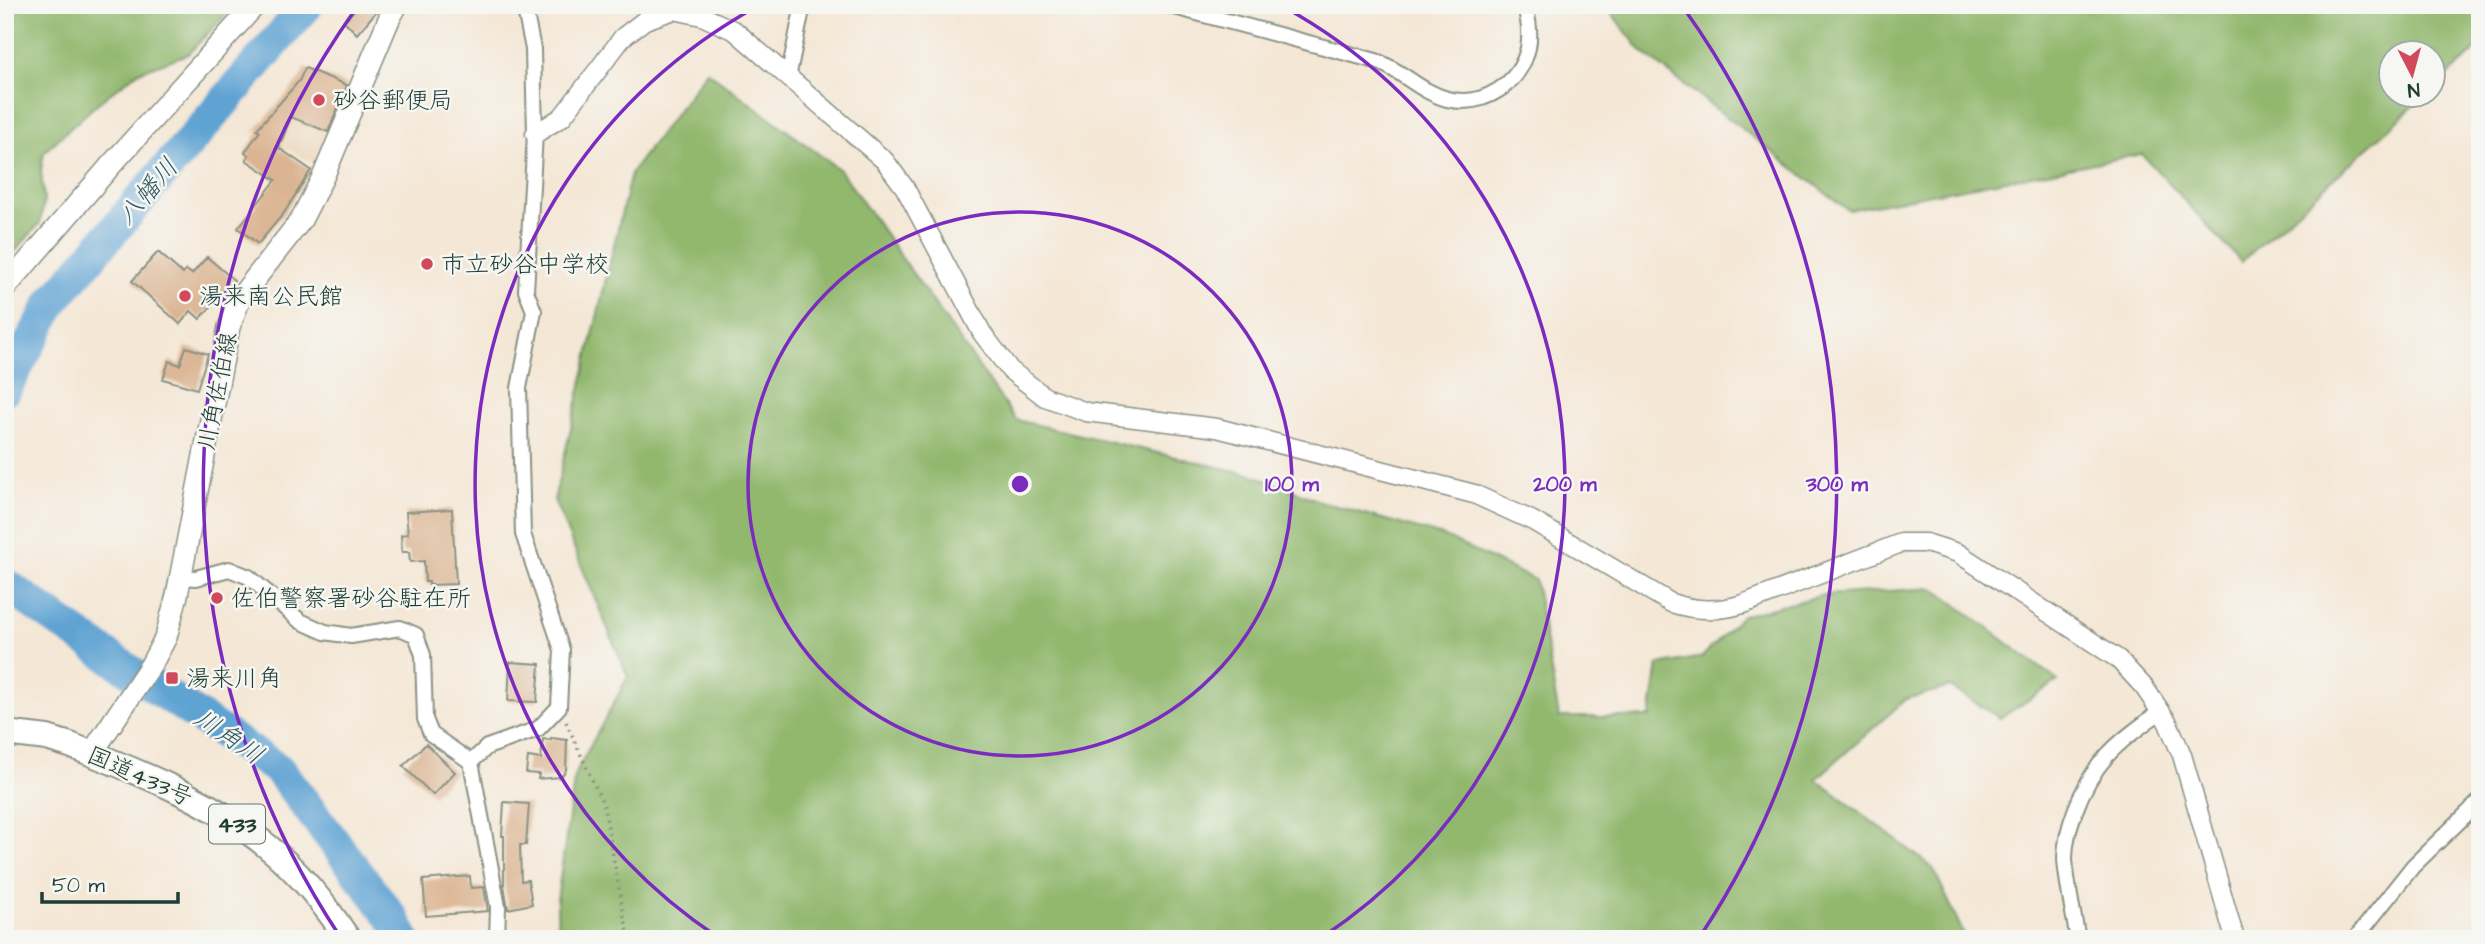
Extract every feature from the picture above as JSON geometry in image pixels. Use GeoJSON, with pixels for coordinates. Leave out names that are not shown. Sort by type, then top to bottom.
{"type":"FeatureCollection","features":[{"type":"Feature","properties":{"kind":"highway","name":"国道433号"},"geometry":{"type":"LineString","coordinates":[[5,733],[47,738],[92,753],[185,795],[240,826],[274,852],[311,888],[348,939]]}},
{"type":"Feature","properties":{"kind":"main road"},"geometry":{"type":"LineString","coordinates":[[5,288],[255,5]]}},
{"type":"Feature","properties":{"kind":"main road","name":"川角佐伯線"},"geometry":{"type":"LineString","coordinates":[[92,753],[137,687],[166,637],[181,576],[229,327],[240,298],[301,220],[323,177],[388,19],[397,5]]}},
{"type":"Feature","properties":{"kind":"street"},"geometry":{"type":"LineString","coordinates":[[471,762],[487,747],[538,729],[559,707],[562,650],[523,534],[519,388],[534,311],[526,291],[535,134],[533,49],[524,5]]}},
{"type":"Feature","properties":{"kind":"street"},"geometry":{"type":"LineString","coordinates":[[788,78],[803,5]]}},
{"type":"Feature","properties":{"kind":"street"},"geometry":{"type":"LineString","coordinates":[[1167,5],[1376,61],[1394,68],[1435,95],[1461,101],[1475,100],[1500,90],[1519,71],[1529,46],[1530,32],[1525,5]]}},
{"type":"Feature","properties":{"kind":"street"},"geometry":{"type":"LineString","coordinates":[[535,134],[562,117],[624,37],[645,20],[674,10],[702,16],[735,32],[885,161],[915,206],[982,333],[1010,370],[1045,397],[1086,412],[1217,428],[1474,494],[1533,521],[1671,603],[1689,609],[1725,610],[1901,543],[1926,543],[1958,553],[2118,659],[2144,687],[2161,711],[2182,755],[2235,939]]}},
{"type":"Feature","properties":{"kind":"street"},"geometry":{"type":"LineString","coordinates":[[181,576],[196,578],[229,569],[249,577],[300,621],[325,632],[351,636],[400,628],[416,635],[423,655],[425,719],[431,734],[471,762],[498,907],[498,939]]}},
{"type":"Feature","properties":{"kind":"street"},"geometry":{"type":"LineString","coordinates":[[2078,939],[2065,856],[2067,832],[2092,773],[2123,738],[2161,711]]}},
{"type":"Feature","properties":{"kind":"street"},"geometry":{"type":"LineString","coordinates":[[2355,939],[2413,866],[2480,801]]}},
{"type":"Feature","properties":{"kind":"path"},"geometry":{"type":"LineString","coordinates":[[559,707],[604,806],[630,939]]}},
{"type":"Feature","properties":{"kind":"shaded area"},"geometry":{"type":"Polygon","coordinates":[[[304,67],[350,86],[319,165],[252,132],[298,80],[304,67]]]}},
{"type":"Feature","properties":{"kind":"green space"},"geometry":{"type":"Polygon","coordinates":[[[5,5],[235,5],[188,54],[138,72],[98,103],[44,152],[41,170],[44,201],[40,223],[5,263],[5,5]]]}},
{"type":"Feature","properties":{"kind":"green space"},"geometry":{"type":"Polygon","coordinates":[[[1605,5],[2480,5],[2480,46],[2446,77],[2446,38],[2376,38],[2376,108],[2412,108],[2241,262],[2142,154],[1848,210],[1642,52],[1605,5]]]}},
{"type":"Feature","properties":{"kind":"green space"},"geometry":{"type":"Polygon","coordinates":[[[707,71],[840,170],[1016,420],[1253,475],[1322,502],[1443,536],[1535,580],[1559,717],[1650,717],[1658,665],[1702,657],[1742,616],[1824,595],[1934,588],[2058,681],[2000,718],[1950,687],[1906,699],[1816,779],[1933,868],[1966,939],[558,939],[557,900],[575,774],[628,677],[554,500],[631,173],[707,71]]]}},
{"type":"Feature","properties":{"kind":"building"},"geometry":{"type":"Polygon","coordinates":[[[359,5],[382,5],[357,34],[344,21],[359,5]]]}},
{"type":"Feature","properties":{"kind":"building"},"geometry":{"type":"Polygon","coordinates":[[[305,68],[347,85],[328,132],[291,117],[279,148],[311,170],[284,213],[258,244],[238,228],[276,180],[246,160],[249,155],[245,152],[260,131],[257,129],[299,81],[305,68]]]}},
{"type":"Feature","properties":{"kind":"building","name":"湯来南公民館"},"geometry":{"type":"Polygon","coordinates":[[[158,252],[183,274],[186,270],[192,274],[207,257],[234,280],[200,319],[191,311],[180,324],[132,281],[158,252]]]}},
{"type":"Feature","properties":{"kind":"building"},"geometry":{"type":"Polygon","coordinates":[[[186,347],[208,354],[197,389],[163,379],[169,361],[180,365],[186,347]]]}},
{"type":"Feature","properties":{"kind":"building"},"geometry":{"type":"Polygon","coordinates":[[[452,509],[456,584],[429,585],[429,582],[425,582],[424,561],[410,562],[409,552],[402,552],[401,535],[408,534],[406,512],[452,509]]]}},
{"type":"Feature","properties":{"kind":"building"},"geometry":{"type":"Polygon","coordinates":[[[510,662],[540,664],[537,702],[508,701],[510,662]]]}},
{"type":"Feature","properties":{"kind":"building"},"geometry":{"type":"Polygon","coordinates":[[[543,739],[567,740],[566,770],[561,777],[538,779],[539,774],[526,773],[528,757],[541,759],[543,739]]]}},
{"type":"Feature","properties":{"kind":"building"},"geometry":{"type":"Polygon","coordinates":[[[426,744],[455,772],[433,795],[403,766],[426,744]]]}},
{"type":"Feature","properties":{"kind":"building"},"geometry":{"type":"Polygon","coordinates":[[[504,802],[529,804],[526,845],[520,845],[521,881],[528,880],[532,904],[508,909],[502,836],[504,802]]]}},
{"type":"Feature","properties":{"kind":"building"},"geometry":{"type":"Polygon","coordinates":[[[470,876],[471,888],[484,887],[488,911],[426,916],[423,880],[470,876]]]}},
{"type":"Feature","properties":{"kind":"waterway","name":"八幡川"},"geometry":{"type":"LineString","coordinates":[[5,389],[53,301],[307,5]]}},
{"type":"Feature","properties":{"kind":"waterway","name":"川角川"},"geometry":{"type":"LineString","coordinates":[[5,584],[279,770],[394,920],[404,939]]}},
{"type":"Feature","properties":{"kind":"place","name":"砂谷郵便局"},"geometry":{"type":"Point","coordinates":[319,100]}},
{"type":"Feature","properties":{"kind":"place","name":"市立砂谷中学校"},"geometry":{"type":"Point","coordinates":[427,264]}},
{"type":"Feature","properties":{"kind":"place","name":"湯来南公民館"},"geometry":{"type":"Point","coordinates":[185,296]}},
{"type":"Feature","properties":{"kind":"place","name":"佐伯警察署砂谷駐在所"},"geometry":{"type":"Point","coordinates":[217,598]}},
{"type":"Feature","properties":{"kind":"place","name":"湯来川角"},"geometry":{"type":"Point","coordinates":[172,678]}}]}
